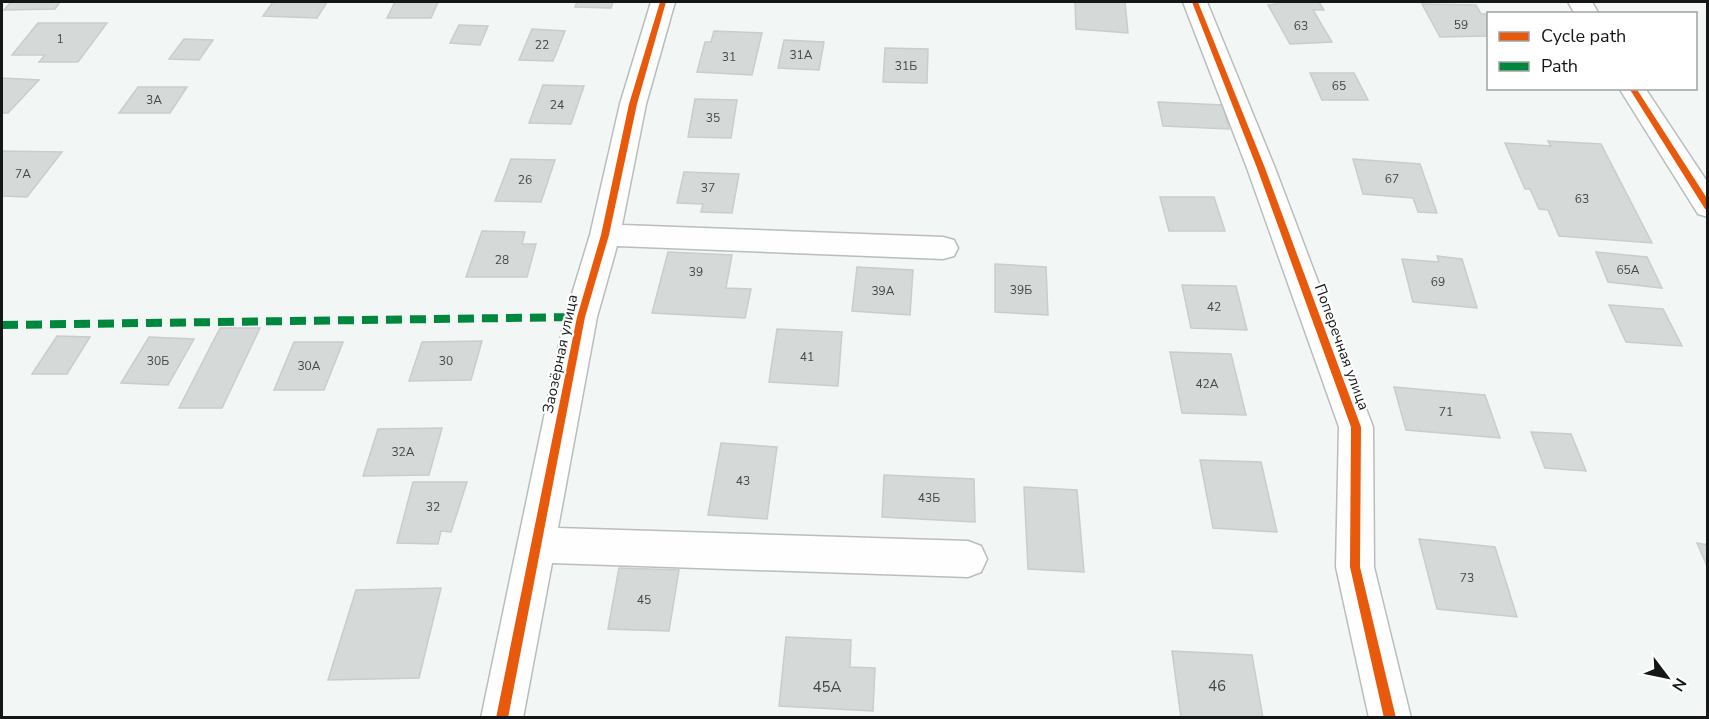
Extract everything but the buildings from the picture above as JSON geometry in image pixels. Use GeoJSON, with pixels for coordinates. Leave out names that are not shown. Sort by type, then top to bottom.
{"type":"FeatureCollection","features":[{"type":"Feature","properties":{"kind":"street","name":"Заозёрная улица"},"geometry":{"type":"LineString","coordinates":[[502,717],[581,317],[605,235],[633,104],[663,2]]}},
{"type":"Feature","properties":{"kind":"street","name":"Поперечная улица"},"geometry":{"type":"LineString","coordinates":[[1195,2],[1261,168],[1356,428],[1355,567],[1390,717]]}},
{"type":"Feature","properties":{"kind":"street"},"geometry":{"type":"LineString","coordinates":[[1634,90],[1696,166],[1707,207]]}},
{"type":"Feature","properties":{"kind":"street"},"geometry":{"type":"LineString","coordinates":[[605,235],[943,248]]}},
{"type":"Feature","properties":{"kind":"street"},"geometry":{"type":"LineString","coordinates":[[536,545],[968,559]]}},
{"type":"Feature","properties":{"kind":"marked path"},"geometry":{"type":"LineString","coordinates":[[2,325],[581,317]]}},
{"type":"Feature","properties":{"kind":"cycle path"},"geometry":{"type":"LineString","coordinates":[[502,718],[581,317],[605,235],[633,104],[663,2]]}},
{"type":"Feature","properties":{"kind":"cycle path"},"geometry":{"type":"LineString","coordinates":[[1195,2],[1261,168],[1356,427],[1355,567],[1390,718]]}},
{"type":"Feature","properties":{"kind":"cycle path"},"geometry":{"type":"LineString","coordinates":[[1633,90],[1708,207]]}}]}
